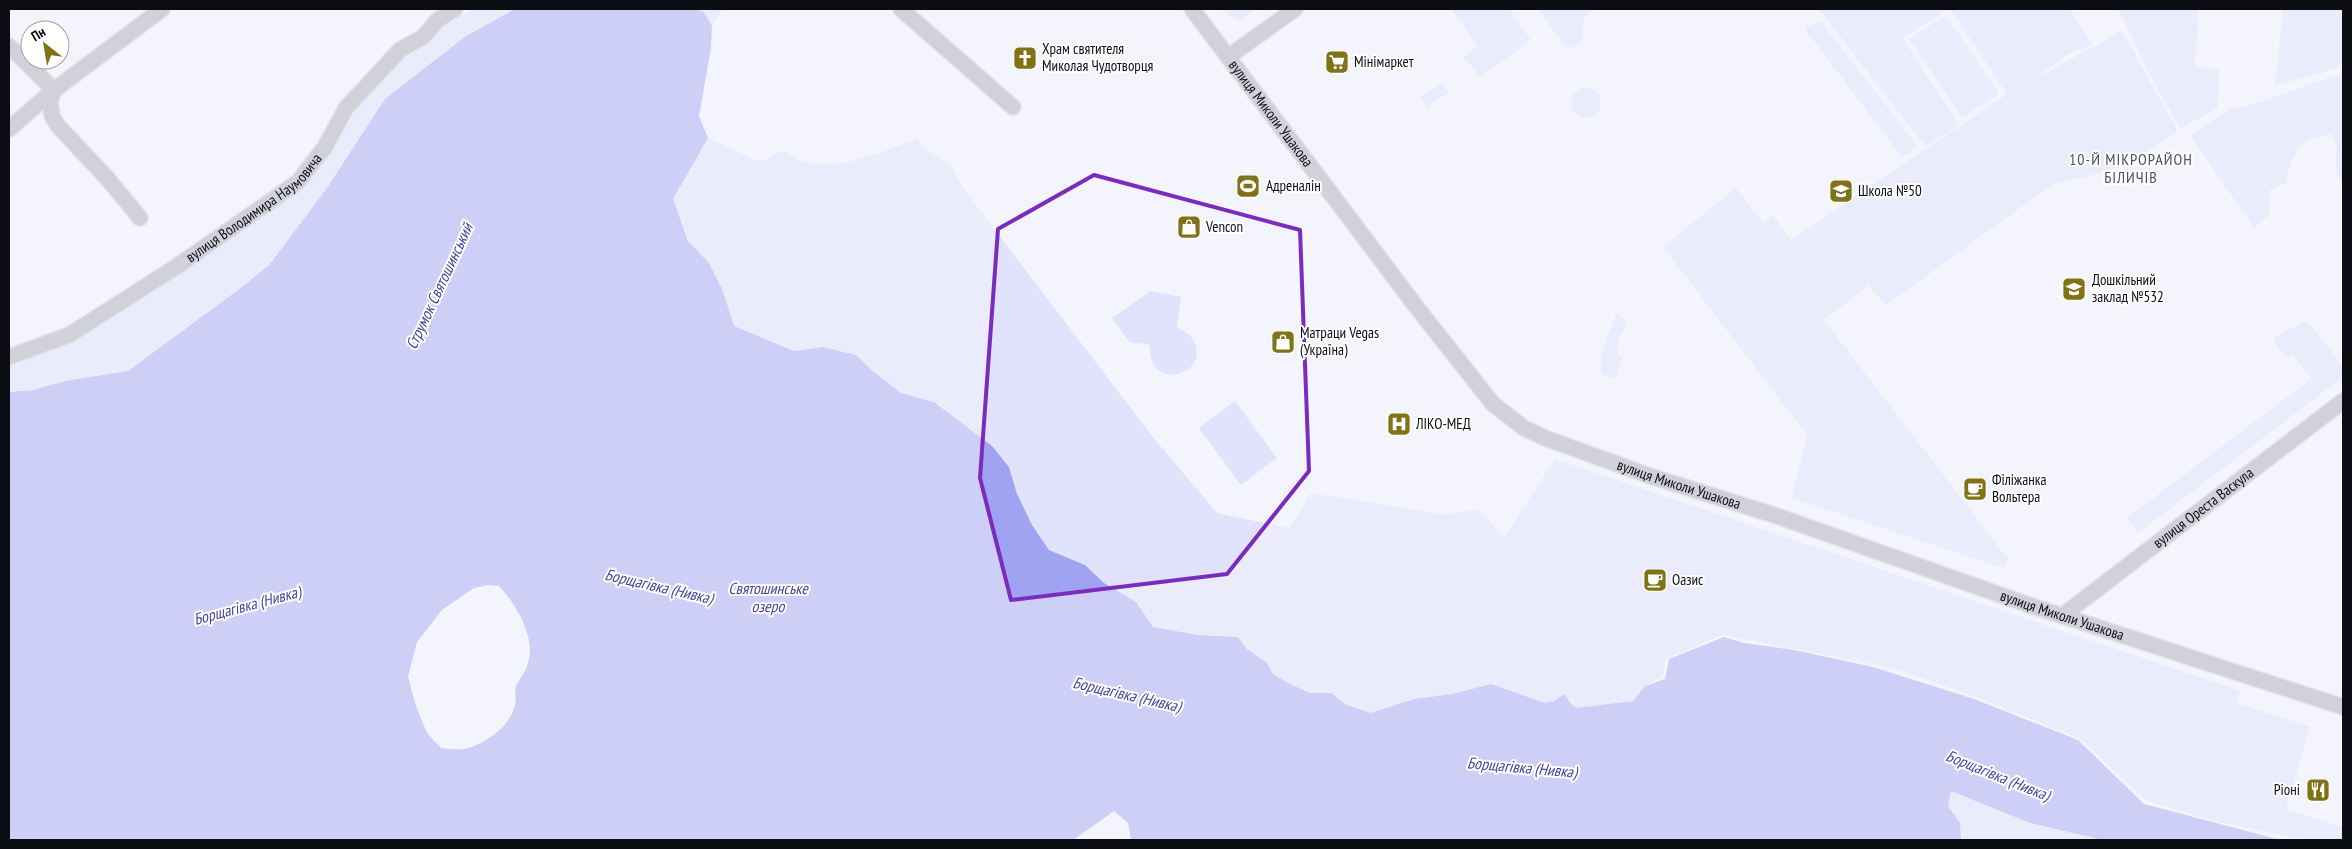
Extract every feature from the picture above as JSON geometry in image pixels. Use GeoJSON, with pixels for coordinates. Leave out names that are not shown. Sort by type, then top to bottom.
{"type":"FeatureCollection","features":[{"type":"Feature","properties":{"kind":"street"},"geometry":{"type":"LineString","coordinates":[[9,129],[54,90],[162,9]]}},
{"type":"Feature","properties":{"kind":"street","name":"вулиця Володимира Наумовича"},"geometry":{"type":"LineString","coordinates":[[9,357],[69,335],[176,267],[298,182],[324,147],[346,108],[400,50],[423,37],[438,20],[455,9]]}},
{"type":"Feature","properties":{"kind":"street"},"geometry":{"type":"LineString","coordinates":[[902,9],[1013,107]]}},
{"type":"Feature","properties":{"kind":"street","name":"вулиця Миколи Ушакова"},"geometry":{"type":"LineString","coordinates":[[1192,9],[1418,309],[1493,404],[1524,428],[1545,438],[1650,476],[1778,516],[2062,616],[2343,708]]}},
{"type":"Feature","properties":{"kind":"street"},"geometry":{"type":"LineString","coordinates":[[1228,57],[1295,9]]}},
{"type":"Feature","properties":{"kind":"street"},"geometry":{"type":"LineString","coordinates":[[9,46],[54,90]]}},
{"type":"Feature","properties":{"kind":"street"},"geometry":{"type":"LineString","coordinates":[[54,90],[50,102],[52,116],[140,218]]}},
{"type":"Feature","properties":{"kind":"street","name":"вулиця Ореста Васкула"},"geometry":{"type":"LineString","coordinates":[[2062,616],[2343,401]]}},
{"type":"Feature","properties":{"kind":"highlighted area"},"geometry":{"type":"Polygon","coordinates":[[[1094,175],[1300,230],[1309,471],[1227,574],[1011,600],[980,478],[998,229],[1094,175]]]}},
{"type":"Feature","properties":{"kind":"shaded area"},"geometry":{"type":"Polygon","coordinates":[[[472,9],[515,9],[466,36],[327,188],[268,265],[238,290],[128,371],[65,381],[33,390],[9,392],[9,361],[70,339],[304,185],[328,156],[341,128],[400,61],[425,46],[447,25],[472,9]]]}},
{"type":"Feature","properties":{"kind":"shaded area"},"geometry":{"type":"Polygon","coordinates":[[[694,9],[722,9],[712,26],[704,12],[694,9]]]}},
{"type":"Feature","properties":{"kind":"shaded area"},"geometry":{"type":"Polygon","coordinates":[[[1225,9],[1257,9],[1240,21],[1229,15],[1225,9]]]}},
{"type":"Feature","properties":{"kind":"shaded area"},"geometry":{"type":"Polygon","coordinates":[[[1451,9],[1509,9],[1531,40],[1480,77],[1464,57],[1478,46],[1451,9]]]}},
{"type":"Feature","properties":{"kind":"shaded area"},"geometry":{"type":"Polygon","coordinates":[[[1538,9],[1594,9],[1583,20],[1583,38],[1575,47],[1566,48],[1538,9]]]}},
{"type":"Feature","properties":{"kind":"shaded area"},"geometry":{"type":"Polygon","coordinates":[[[1819,9],[1948,9],[1903,38],[1959,125],[1925,146],[1819,9]]]}},
{"type":"Feature","properties":{"kind":"shaded area"},"geometry":{"type":"Polygon","coordinates":[[[1950,9],[2069,9],[2093,44],[2065,56],[2033,80],[2122,31],[2178,132],[2122,165],[2090,176],[2053,184],[1885,306],[1869,285],[1824,320],[2008,559],[2003,568],[1792,498],[1807,435],[1663,247],[1736,188],[1763,223],[1773,215],[1791,240],[2007,94],[1950,9]]]}},
{"type":"Feature","properties":{"kind":"shaded area"},"geometry":{"type":"Polygon","coordinates":[[[2118,9],[2199,9],[2195,66],[2219,70],[2218,107],[2181,129],[2154,83],[2118,9]]]}},
{"type":"Feature","properties":{"kind":"shaded area"},"geometry":{"type":"Polygon","coordinates":[[[2283,9],[2343,9],[2343,66],[2275,86],[2283,9]]]}},
{"type":"Feature","properties":{"kind":"shaded area"},"geometry":{"type":"Polygon","coordinates":[[[1946,15],[1999,94],[1962,118],[1909,39],[1946,15]]]}},
{"type":"Feature","properties":{"kind":"shaded area"},"geometry":{"type":"Polygon","coordinates":[[[1820,21],[1918,146],[1902,157],[1804,28],[1820,21]]]}},
{"type":"Feature","properties":{"kind":"shaded area"},"geometry":{"type":"Polygon","coordinates":[[[2343,73],[2343,182],[2335,171],[2337,147],[2331,134],[2310,140],[2303,144],[2294,155],[2285,183],[2270,190],[2269,215],[2254,228],[2190,135],[2231,109],[2251,105],[2343,73]]]}},
{"type":"Feature","properties":{"kind":"shaded area"},"geometry":{"type":"Polygon","coordinates":[[[1443,83],[1449,92],[1427,107],[1420,97],[1443,83]]]}},
{"type":"Feature","properties":{"kind":"shaded area"},"geometry":{"type":"Polygon","coordinates":[[[1586,88],[1592,89],[1600,97],[1600,109],[1592,117],[1586,118],[1580,117],[1572,109],[1571,103],[1572,97],[1580,89],[1586,88]]]}},
{"type":"Feature","properties":{"kind":"shaded area"},"geometry":{"type":"Polygon","coordinates":[[[708,138],[760,162],[784,150],[804,162],[816,165],[845,162],[877,154],[917,139],[929,153],[951,164],[963,188],[1152,436],[1217,513],[1289,528],[1311,493],[1447,515],[1478,509],[1504,537],[1555,459],[2240,691],[2237,703],[2310,727],[2286,809],[2343,827],[2343,840],[2306,840],[2210,820],[2146,800],[2080,739],[1976,697],[1893,668],[1722,635],[1666,659],[1663,676],[1645,686],[1634,701],[1576,708],[1562,701],[1545,703],[1491,684],[1452,694],[1414,699],[1371,713],[1346,705],[1331,693],[1310,693],[1288,683],[1273,674],[1267,663],[1247,649],[1238,637],[1198,635],[1153,627],[1135,602],[1103,583],[1085,565],[1049,550],[1032,525],[1017,494],[1009,467],[992,446],[934,402],[901,393],[856,355],[823,347],[794,351],[734,326],[723,291],[709,263],[688,241],[673,199],[708,138]]]}},
{"type":"Feature","properties":{"kind":"shaded area"},"geometry":{"type":"Polygon","coordinates":[[[1151,291],[1181,297],[1177,328],[1189,334],[1196,346],[1196,357],[1192,366],[1184,372],[1165,373],[1157,368],[1151,359],[1150,345],[1130,342],[1112,318],[1151,291]]]}},
{"type":"Feature","properties":{"kind":"shaded area"},"geometry":{"type":"Polygon","coordinates":[[[1617,312],[1627,322],[1619,337],[1617,354],[1623,358],[1615,379],[1601,374],[1601,354],[1617,312]]]}},
{"type":"Feature","properties":{"kind":"shaded area"},"geometry":{"type":"Polygon","coordinates":[[[2305,322],[2312,327],[2343,366],[2343,377],[2138,533],[2127,518],[2311,379],[2292,354],[2286,358],[2273,339],[2284,331],[2305,322]]]}},
{"type":"Feature","properties":{"kind":"shaded area"},"geometry":{"type":"Polygon","coordinates":[[[1235,401],[1277,458],[1241,485],[1199,428],[1235,401]]]}},
{"type":"Feature","properties":{"kind":"shaded area"},"geometry":{"type":"Polygon","coordinates":[[[1950,790],[2030,823],[2103,840],[1961,840],[1960,823],[1948,806],[1950,790]]]}},
{"type":"Feature","properties":{"kind":"water","name":"Святошинське озеро"},"geometry":{"type":"Polygon","coordinates":[[[515,9],[694,9],[704,12],[712,26],[711,48],[699,116],[708,138],[673,199],[688,241],[709,263],[723,291],[734,326],[794,351],[823,347],[856,355],[901,393],[934,402],[992,446],[1009,467],[1017,494],[1032,525],[1049,550],[1085,565],[1104,583],[1136,602],[1153,627],[1198,635],[1238,637],[1247,649],[1267,663],[1273,674],[1288,683],[1310,693],[1331,693],[1346,705],[1371,713],[1414,699],[1452,694],[1491,684],[1545,703],[1554,701],[1565,694],[1570,703],[1576,708],[1633,701],[1645,686],[1665,679],[1669,659],[1724,637],[1744,643],[1794,650],[1873,667],[1974,699],[2078,740],[2144,804],[2281,840],[2103,840],[2030,823],[1951,791],[1948,806],[1960,823],[1961,840],[1131,840],[1128,823],[1114,811],[1073,840],[9,840],[9,392],[33,390],[65,381],[128,371],[238,290],[269,265],[327,188],[385,99],[466,36],[515,9]],[[488,585],[474,588],[442,610],[417,642],[408,677],[416,706],[427,733],[441,748],[465,749],[488,739],[508,720],[516,703],[516,686],[527,666],[530,656],[530,645],[524,623],[512,602],[499,586],[488,585]]]}},
{"type":"Feature","properties":{"kind":"place","name":"Храм святителя Миколая Чудотворця"},"geometry":{"type":"Point","coordinates":[1025,58]}},
{"type":"Feature","properties":{"kind":"place","name":"Мінімаркет"},"geometry":{"type":"Point","coordinates":[1337,62]}},
{"type":"Feature","properties":{"kind":"place","name":"Адреналін"},"geometry":{"type":"Point","coordinates":[1248,186]}},
{"type":"Feature","properties":{"kind":"place","name":"Школа №50"},"geometry":{"type":"Point","coordinates":[1841,191]}},
{"type":"Feature","properties":{"kind":"place","name":"Vencon"},"geometry":{"type":"Point","coordinates":[1189,227]}},
{"type":"Feature","properties":{"kind":"place","name":"Дошкільний заклад №532"},"geometry":{"type":"Point","coordinates":[2074,289]}},
{"type":"Feature","properties":{"kind":"place","name":"Матраци Vegas (Україна)"},"geometry":{"type":"Point","coordinates":[1283,342]}},
{"type":"Feature","properties":{"kind":"place","name":"ЛІКО-МЕД"},"geometry":{"type":"Point","coordinates":[1399,424]}},
{"type":"Feature","properties":{"kind":"place","name":"Філіжанка Вольтера"},"geometry":{"type":"Point","coordinates":[1975,489]}},
{"type":"Feature","properties":{"kind":"place","name":"Оазис"},"geometry":{"type":"Point","coordinates":[1655,580]}},
{"type":"Feature","properties":{"kind":"place","name":"Ріоні"},"geometry":{"type":"Point","coordinates":[2318,790]}},
{"type":"Feature","properties":{"kind":"district","name":"10-Й МІКРОРАЙОН БІЛИЧІВ"},"geometry":{"type":"Point","coordinates":[2131,168]}},
{"type":"Feature","properties":{"kind":"water label","name":"Струмок Святошинський"},"geometry":{"type":"Point","coordinates":[439,286]}},
{"type":"Feature","properties":{"kind":"water label","name":"Борщагівка (Нивка)"},"geometry":{"type":"Point","coordinates":[659,586]}},
{"type":"Feature","properties":{"kind":"water label","name":"Борщагівка (Нивка)"},"geometry":{"type":"Point","coordinates":[247,605]}},
{"type":"Feature","properties":{"kind":"water label","name":"Борщагівка (Нивка)"},"geometry":{"type":"Point","coordinates":[1127,694]}},
{"type":"Feature","properties":{"kind":"water label","name":"Борщагівка (Нивка)"},"geometry":{"type":"Point","coordinates":[1522,767]}},
{"type":"Feature","properties":{"kind":"water label","name":"Борщагівка (Нивка)"},"geometry":{"type":"Point","coordinates":[1998,775]}}]}
